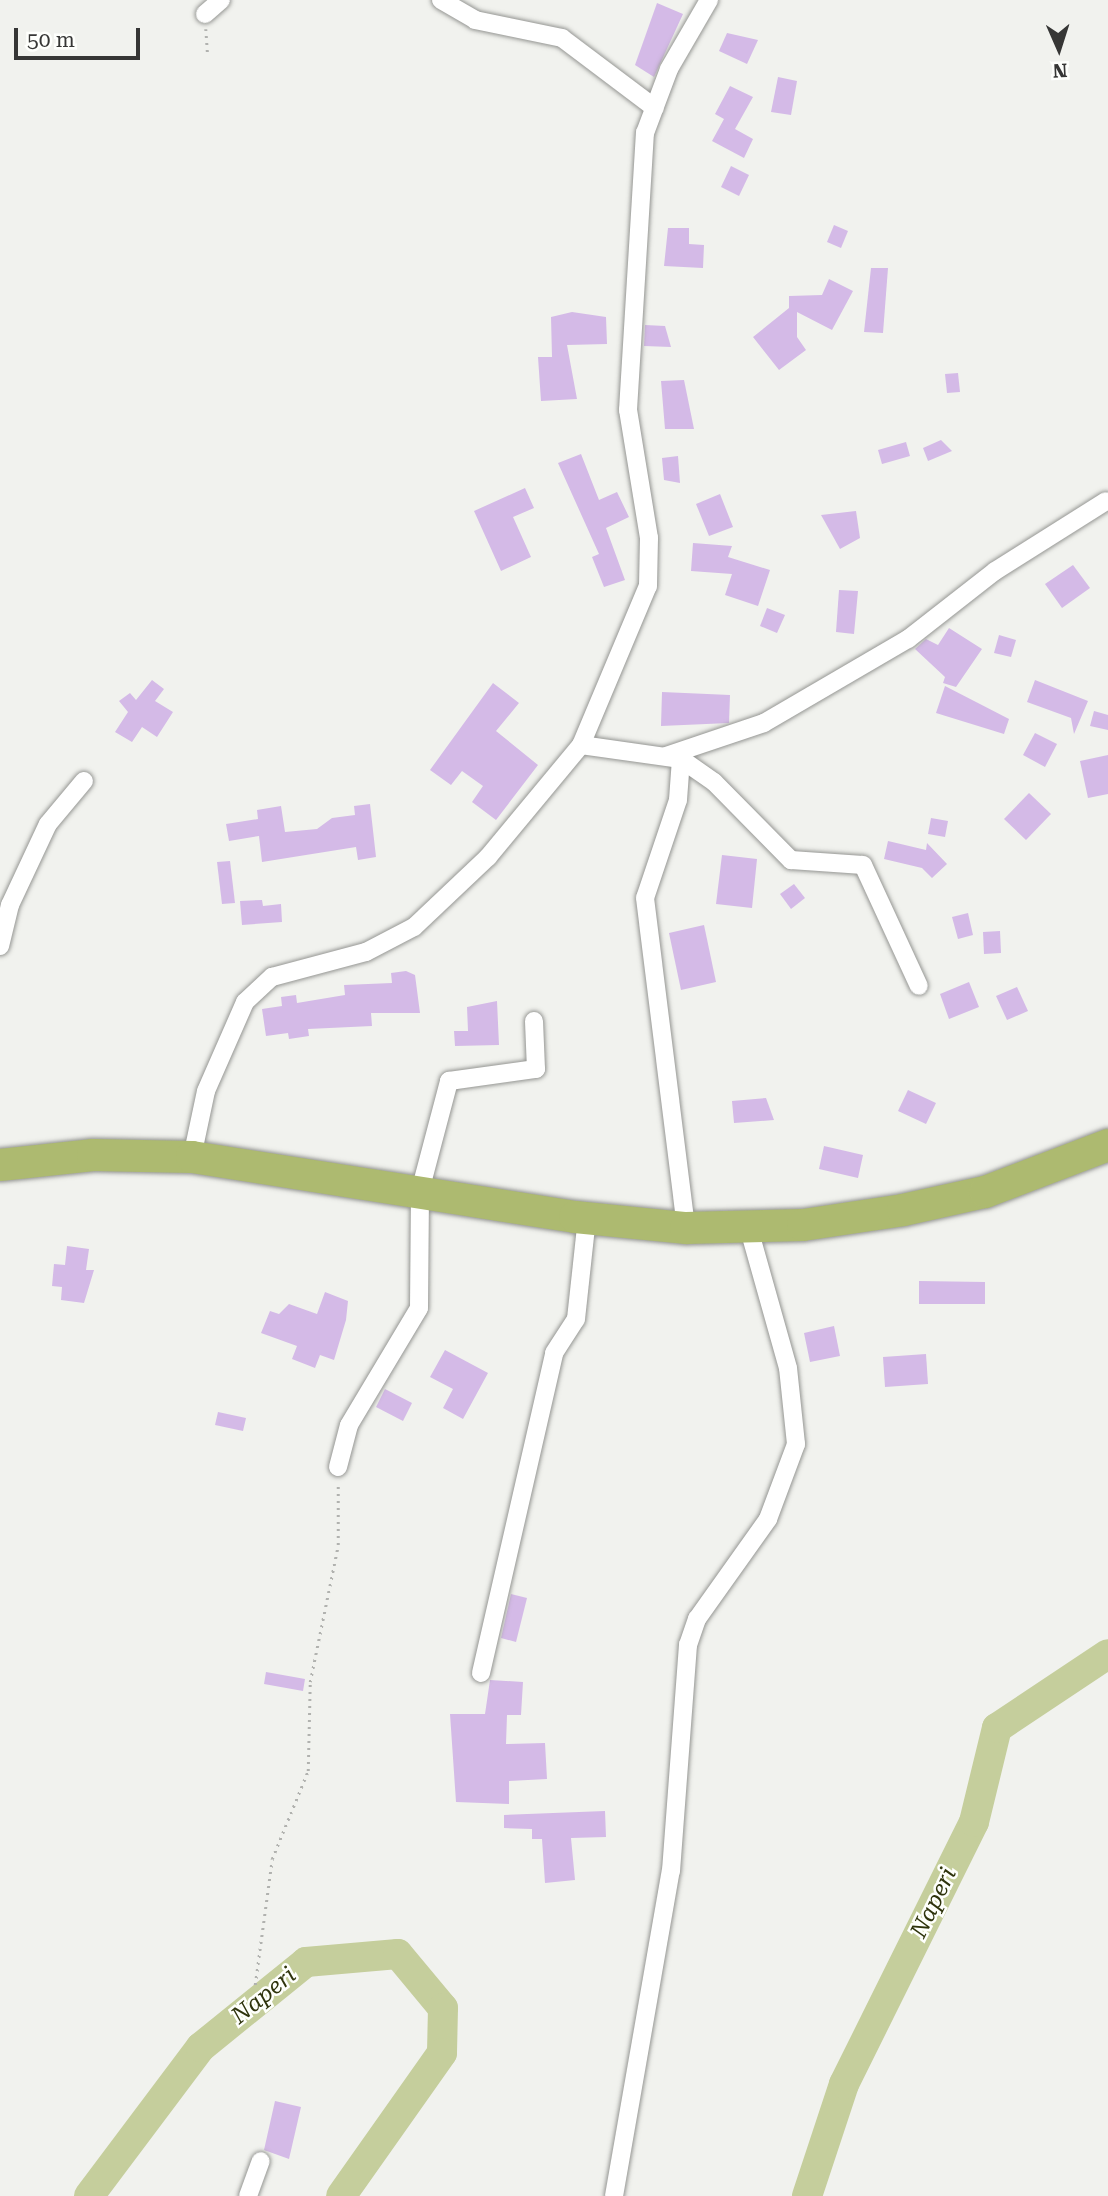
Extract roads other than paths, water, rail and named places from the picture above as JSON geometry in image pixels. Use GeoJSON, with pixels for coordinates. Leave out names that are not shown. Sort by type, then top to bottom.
{"type":"FeatureCollection","features":[{"type":"Feature","properties":{"kind":"highway"},"geometry":{"type":"LineString","coordinates":[[0,1165],[93,1155],[192,1157],[587,1218],[685,1228],[803,1225],[985,1192],[1108,1145]]}},
{"type":"Feature","properties":{"kind":"street"},"geometry":{"type":"LineString","coordinates":[[205,14],[221,0]]}},
{"type":"Feature","properties":{"kind":"street"},"geometry":{"type":"LineString","coordinates":[[441,0],[475,20],[562,38],[655,108]]}},
{"type":"Feature","properties":{"kind":"street"},"geometry":{"type":"LineString","coordinates":[[192,1157],[206,1091],[245,1002],[272,977],[366,952],[414,927],[488,857],[581,746],[648,586],[649,538],[628,410],[639,184],[655,108],[669,69],[709,0]]}},
{"type":"Feature","properties":{"kind":"street"},"geometry":{"type":"LineString","coordinates":[[673,758],[764,723],[908,639],[995,570],[1106,501]]}},
{"type":"Feature","properties":{"kind":"street"},"geometry":{"type":"LineString","coordinates":[[581,746],[673,758],[714,782],[792,860],[857,863],[869,870],[919,986]]}},
{"type":"Feature","properties":{"kind":"street"},"geometry":{"type":"LineString","coordinates":[[673,758],[678,800],[645,898],[685,1228]]}},
{"type":"Feature","properties":{"kind":"street"},"geometry":{"type":"LineString","coordinates":[[0,946],[10,905],[48,824],[84,781]]}},
{"type":"Feature","properties":{"kind":"street"},"geometry":{"type":"LineString","coordinates":[[338,1467],[349,1425],[419,1308],[420,1191],[449,1081],[536,1069],[534,1021]]}},
{"type":"Feature","properties":{"kind":"street"},"geometry":{"type":"LineString","coordinates":[[481,1673],[554,1353],[576,1319],[587,1218]]}},
{"type":"Feature","properties":{"kind":"street"},"geometry":{"type":"LineString","coordinates":[[614,2196],[671,1871],[688,1645],[697,1619],[768,1519],[796,1444],[788,1368],[748,1226]]}},
{"type":"Feature","properties":{"kind":"street"},"geometry":{"type":"LineString","coordinates":[[248,2196],[261,2161]]}},
{"type":"Feature","properties":{"kind":"waterway","name":"Naperi"},"geometry":{"type":"LineString","coordinates":[[807,2196],[844,2084],[974,1822],[997,1728],[1108,1654]]}},
{"type":"Feature","properties":{"kind":"waterway","name":"Naperi"},"geometry":{"type":"LineString","coordinates":[[89,2196],[201,2047],[306,1962],[398,1954],[443,2008],[442,2053],[341,2196]]}}]}
